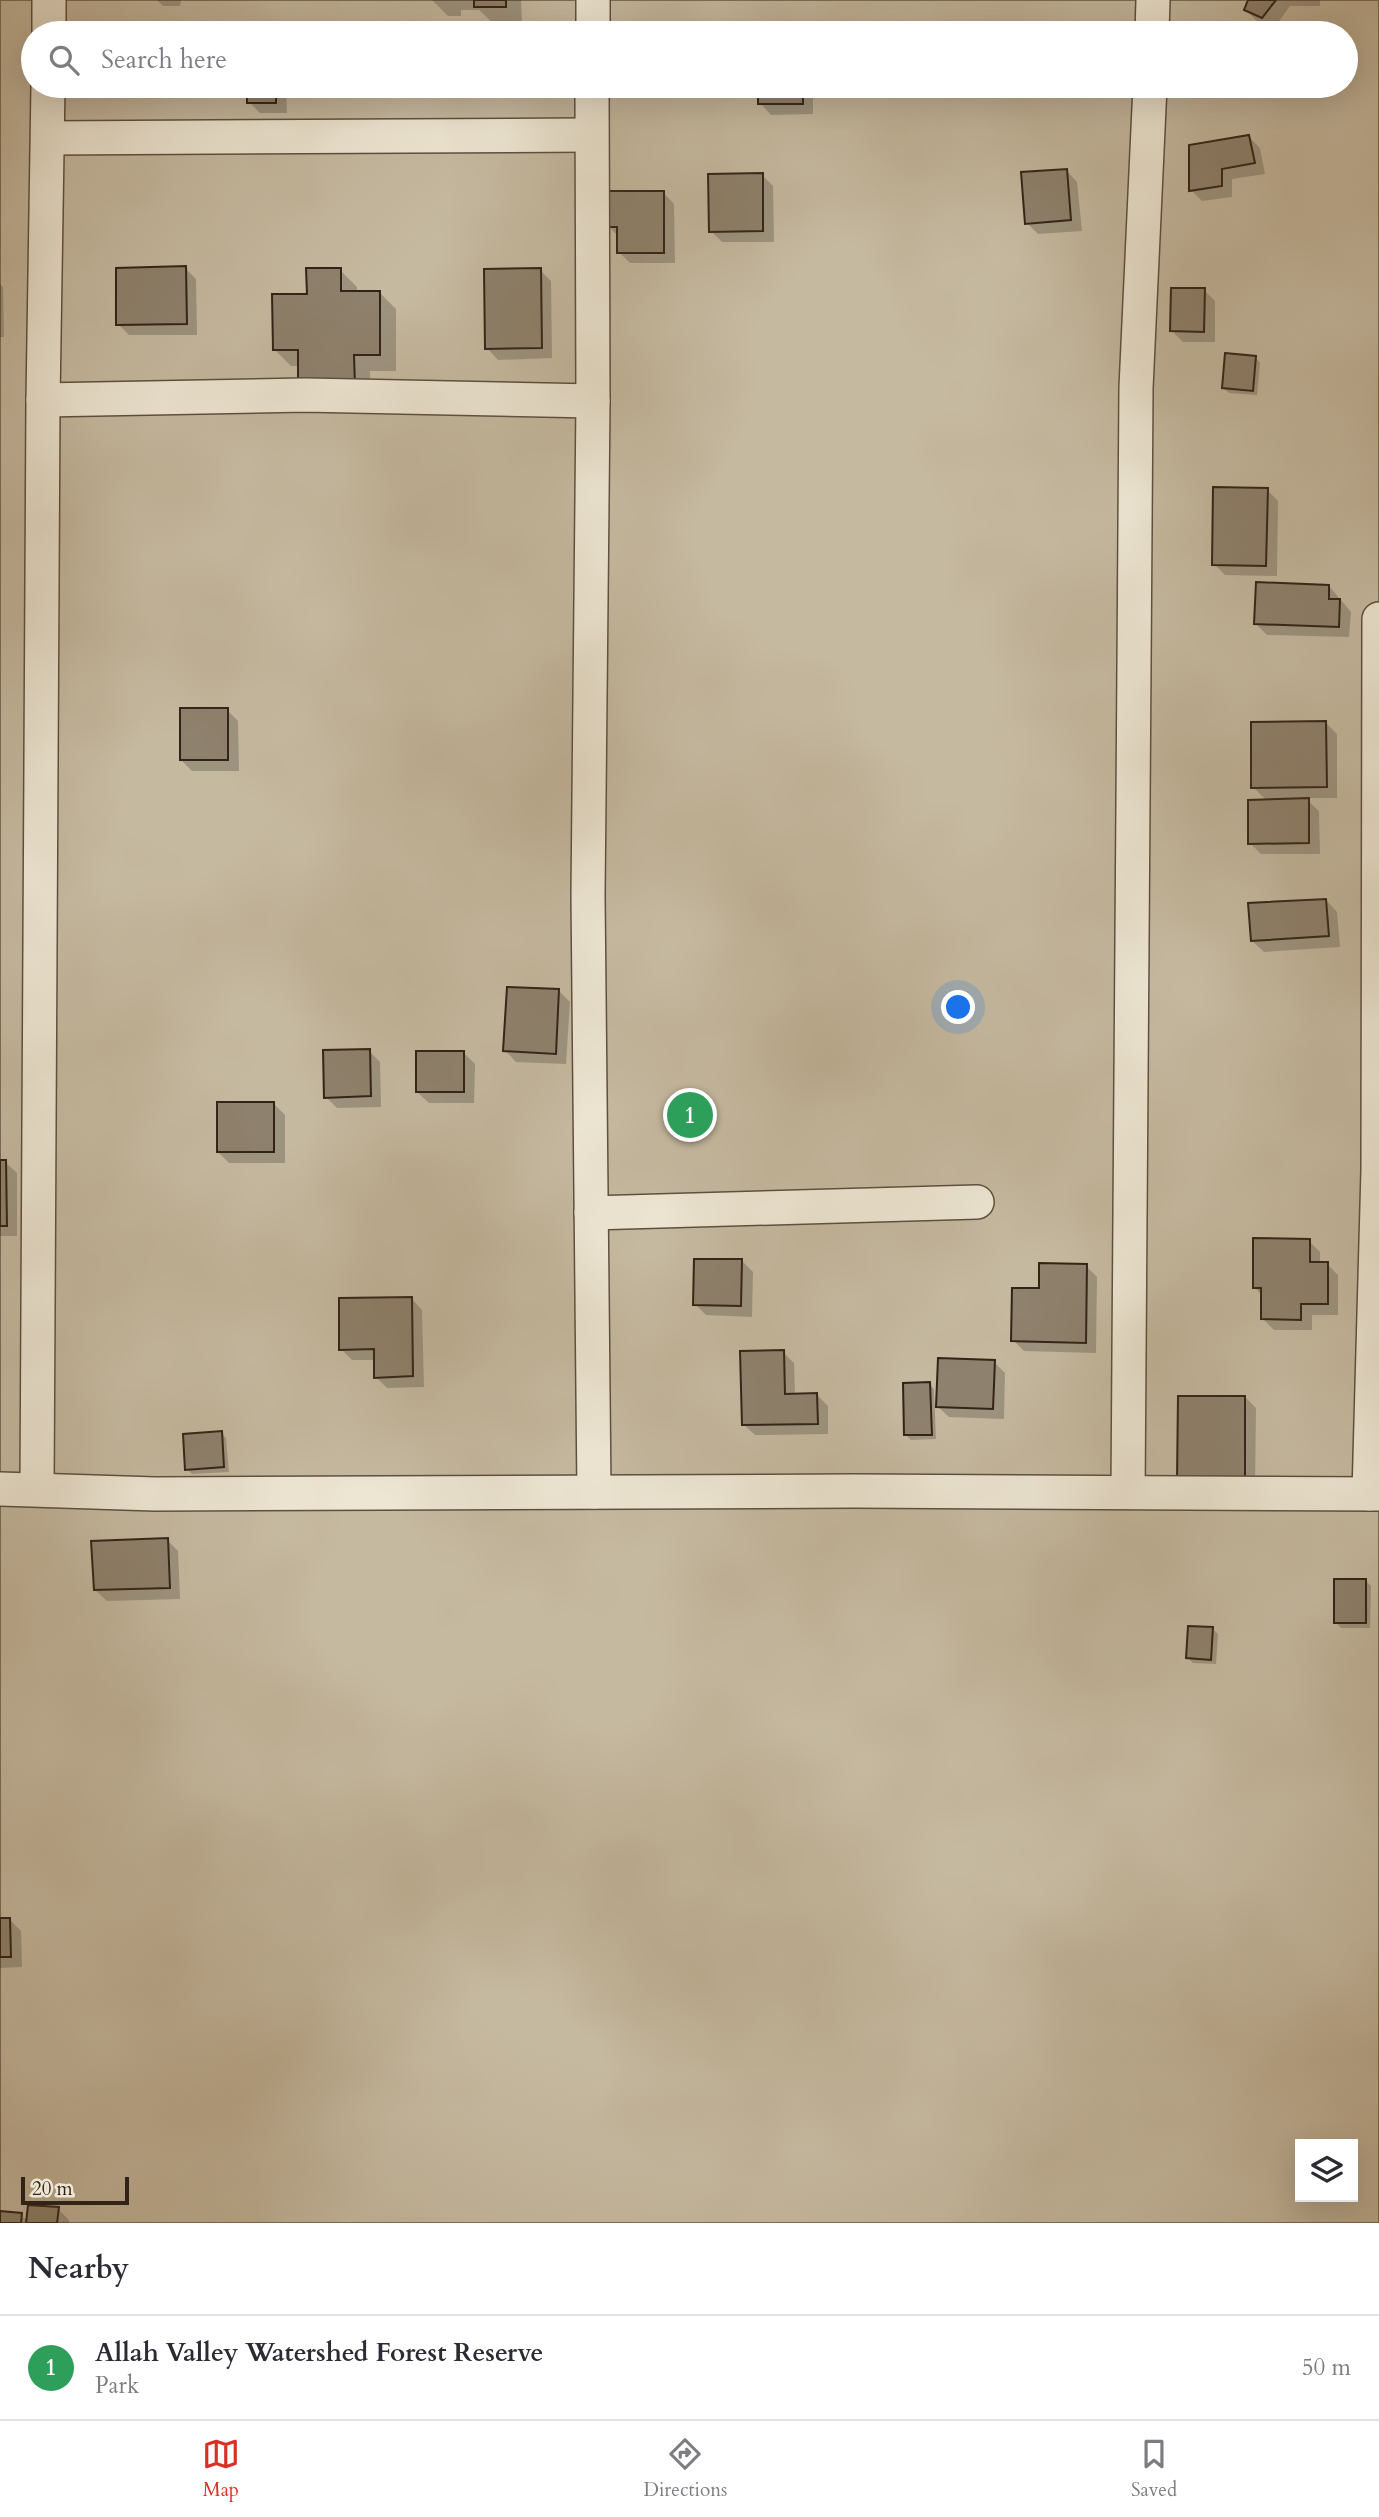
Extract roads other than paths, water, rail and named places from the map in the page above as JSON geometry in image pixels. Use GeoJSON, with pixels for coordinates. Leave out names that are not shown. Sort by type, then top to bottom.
{"type":"FeatureCollection","features":[{"type":"Feature","properties":{"kind":"street"},"geometry":{"type":"LineString","coordinates":[[49,0],[49,21]]}},
{"type":"Feature","properties":{"kind":"street"},"geometry":{"type":"LineString","coordinates":[[593,0],[593,21]]}},
{"type":"Feature","properties":{"kind":"street"},"geometry":{"type":"LineString","coordinates":[[1152,21],[1153,0]]}},
{"type":"Feature","properties":{"kind":"street"},"geometry":{"type":"LineString","coordinates":[[37,1489],[43,400],[48,98]]}},
{"type":"Feature","properties":{"kind":"street"},"geometry":{"type":"LineString","coordinates":[[592,98],[593,401],[589,895],[594,1492]]}},
{"type":"Feature","properties":{"kind":"street"},"geometry":{"type":"LineString","coordinates":[[1128,1492],[1136,388],[1149,98]]}},
{"type":"Feature","properties":{"kind":"street"},"geometry":{"type":"LineString","coordinates":[[48,138],[592,135]]}},
{"type":"Feature","properties":{"kind":"street"},"geometry":{"type":"LineString","coordinates":[[43,400],[305,395],[593,401]]}},
{"type":"Feature","properties":{"kind":"street"},"geometry":{"type":"LineString","coordinates":[[0,1489],[155,1494],[1374,1494],[1378,1170],[1379,619]]}},
{"type":"Feature","properties":{"kind":"street"},"geometry":{"type":"LineString","coordinates":[[592,1213],[977,1202]]}},
{"type":"Feature","properties":{"kind":"place","name":"Allah Valley Watershed Forest Reserve"},"geometry":{"type":"Point","coordinates":[690,1115]}}]}
